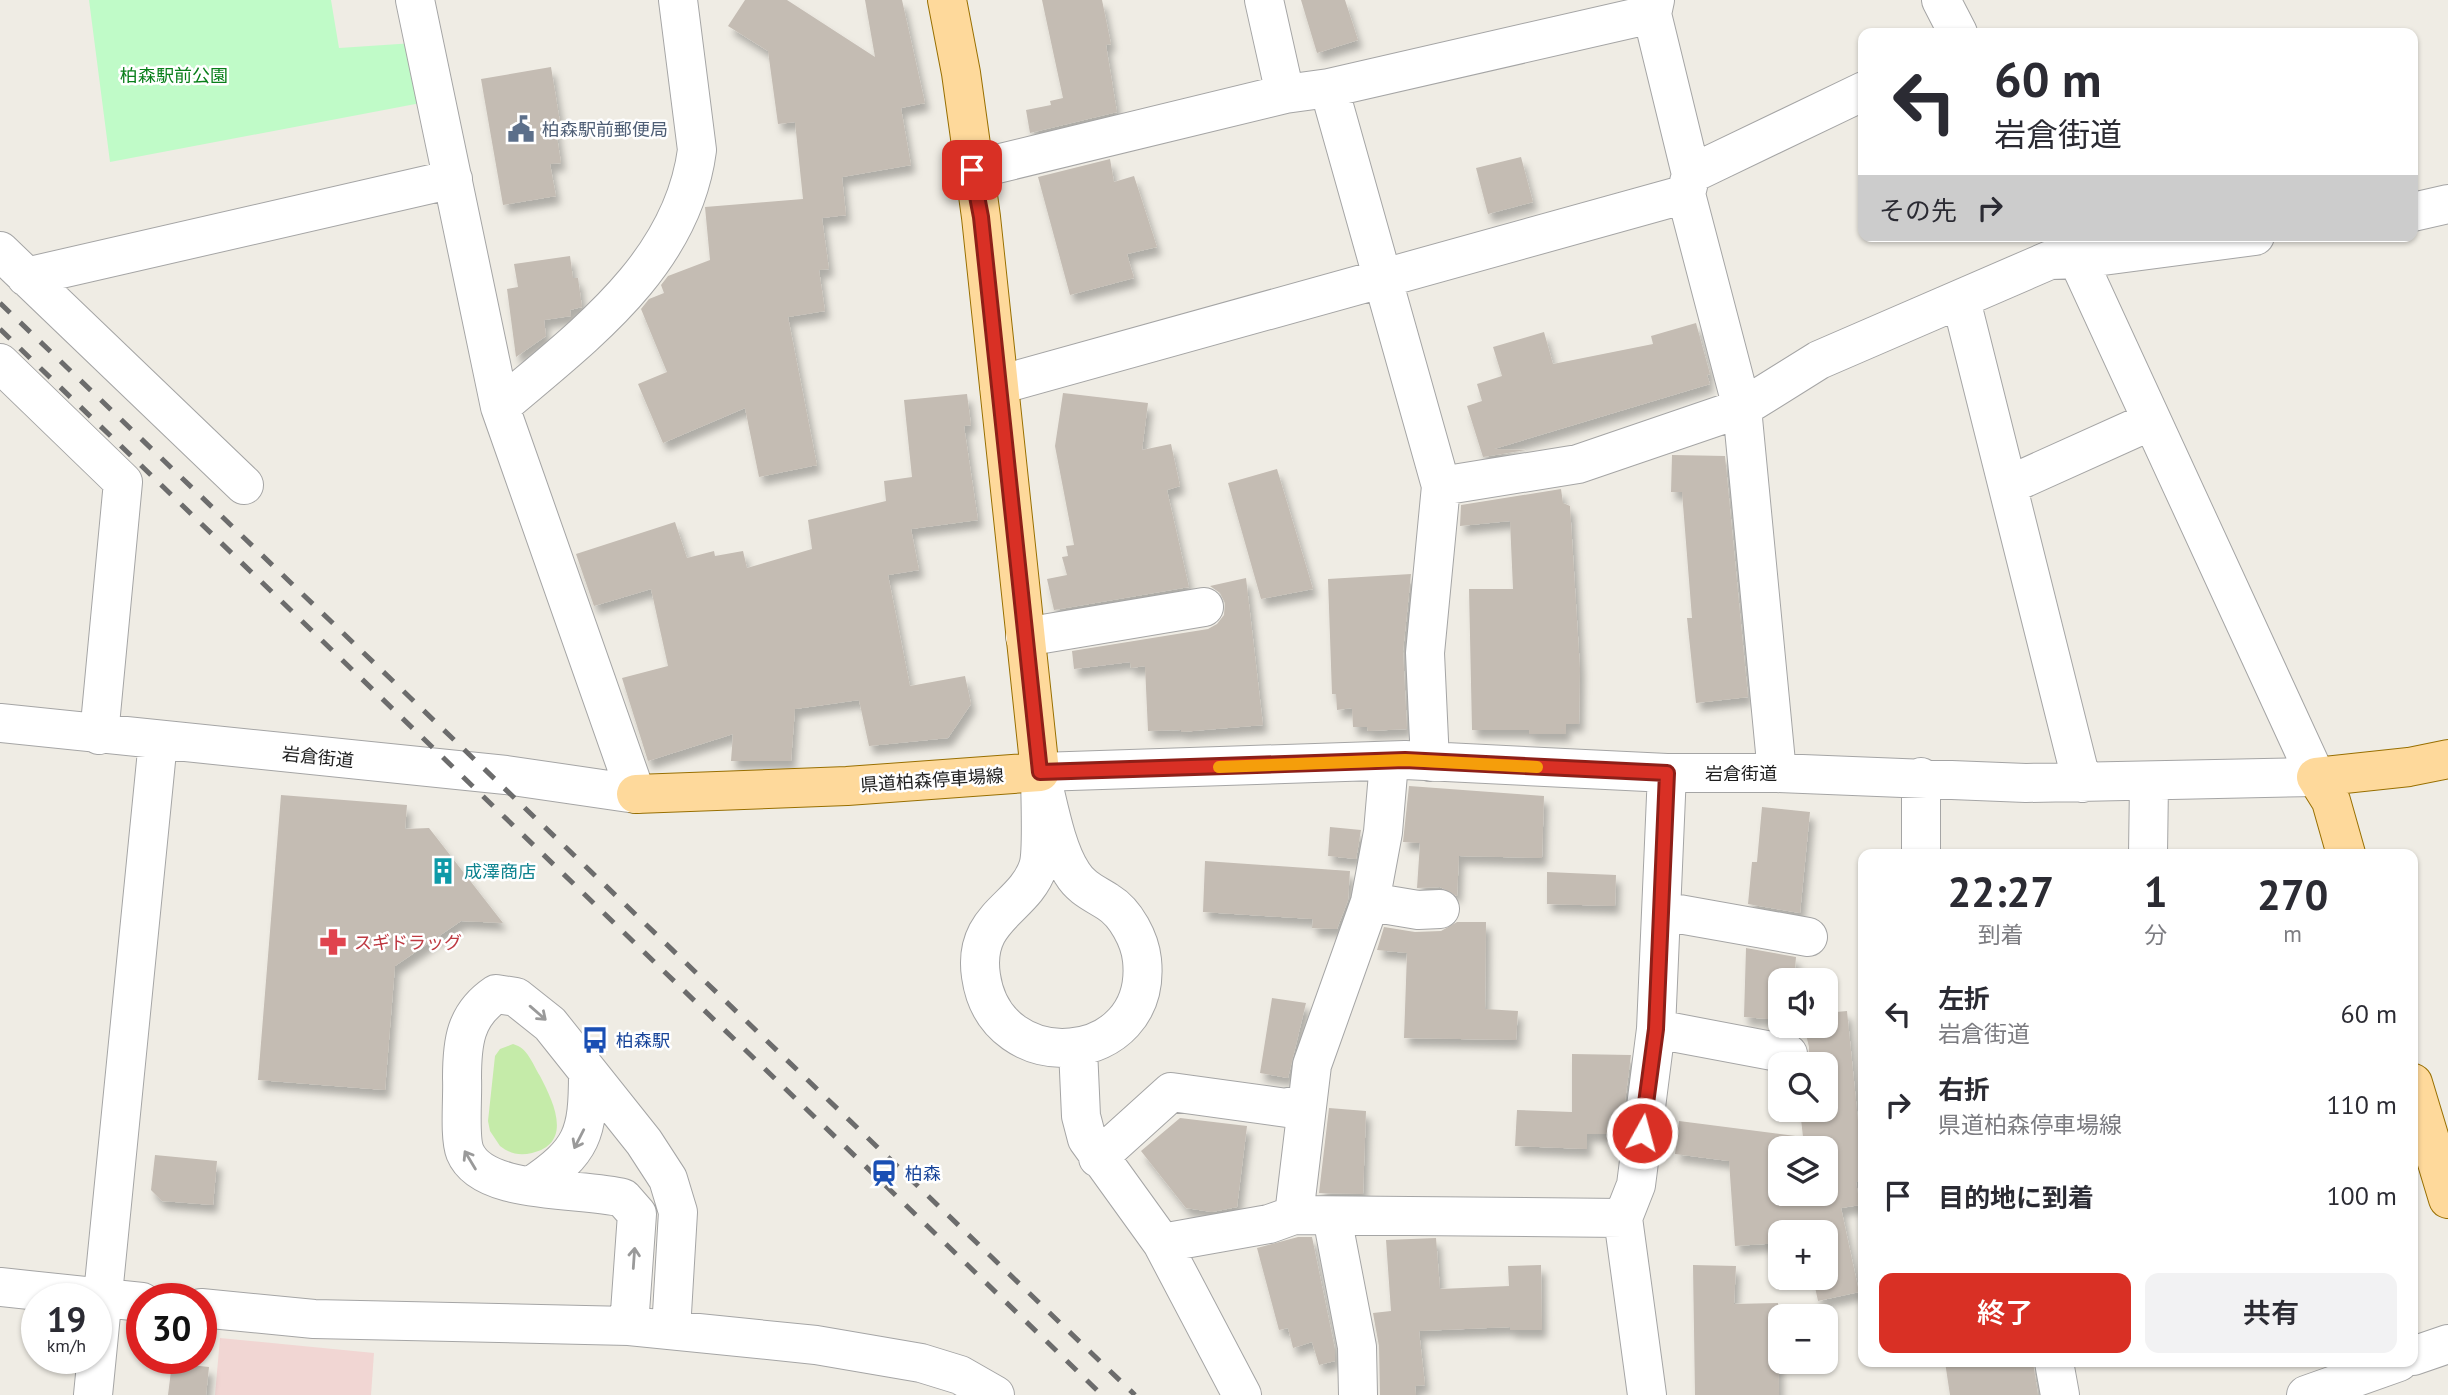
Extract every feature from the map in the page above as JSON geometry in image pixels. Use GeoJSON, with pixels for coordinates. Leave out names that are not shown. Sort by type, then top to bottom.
{"type":"FeatureCollection","features":[{"type":"Feature","properties":{"kind":"main road"},"geometry":{"type":"LineString","coordinates":[[947,0],[961,73],[999,385],[1040,772]]}},
{"type":"Feature","properties":{"kind":"main road"},"geometry":{"type":"LineString","coordinates":[[2345,849],[2331,801],[2316,777],[2409,767],[2448,759]]}},
{"type":"Feature","properties":{"kind":"main road","name":"県道柏森停車場線"},"geometry":{"type":"LineString","coordinates":[[636,794],[791,789],[1040,772]]}},
{"type":"Feature","properties":{"kind":"main road"},"geometry":{"type":"LineString","coordinates":[[2418,1100],[2448,1199]]}},
{"type":"Feature","properties":{"kind":"street"},"geometry":{"type":"LineString","coordinates":[[415,0],[500,407],[636,794]]}},
{"type":"Feature","properties":{"kind":"street"},"geometry":{"type":"LineString","coordinates":[[500,407],[620,300],[659,255],[681,214],[694,173],[697,150],[678,0]]}},
{"type":"Feature","properties":{"kind":"street"},"geometry":{"type":"LineString","coordinates":[[1264,0],[1285,94]]}},
{"type":"Feature","properties":{"kind":"street"},"geometry":{"type":"LineString","coordinates":[[1941,0],[1955,28]]}},
{"type":"Feature","properties":{"kind":"street"},"geometry":{"type":"LineString","coordinates":[[972,170],[1285,94],[1329,88],[1653,7],[1689,184],[1742,408],[1777,773]]}},
{"type":"Feature","properties":{"kind":"street"},"geometry":{"type":"LineString","coordinates":[[1329,88],[1385,277],[1441,486],[1425,653],[1430,762]]}},
{"type":"Feature","properties":{"kind":"street"},"geometry":{"type":"LineString","coordinates":[[999,385],[1385,277],[1689,184],[1858,94]]}},
{"type":"Feature","properties":{"kind":"street"},"geometry":{"type":"LineString","coordinates":[[13,264],[453,179]]}},
{"type":"Feature","properties":{"kind":"street"},"geometry":{"type":"LineString","coordinates":[[2418,211],[2448,204]]}},
{"type":"Feature","properties":{"kind":"street"},"geometry":{"type":"LineString","coordinates":[[1441,486],[1578,464],[1742,408],[1819,360],[1961,300],[2074,248],[2164,242]]}},
{"type":"Feature","properties":{"kind":"street"},"geometry":{"type":"LineString","coordinates":[[2074,248],[2316,777]]}},
{"type":"Feature","properties":{"kind":"street"},"geometry":{"type":"LineString","coordinates":[[13,264],[244,485]]}},
{"type":"Feature","properties":{"kind":"street"},"geometry":{"type":"LineString","coordinates":[[1961,300],[2082,783]]}},
{"type":"Feature","properties":{"kind":"street"},"geometry":{"type":"LineString","coordinates":[[0,363],[123,482],[99,735]]}},
{"type":"Feature","properties":{"kind":"street"},"geometry":{"type":"LineString","coordinates":[[2009,485],[2151,421]]}},
{"type":"Feature","properties":{"kind":"street"},"geometry":{"type":"LineString","coordinates":[[1025,636],[1204,607]]}},
{"type":"Feature","properties":{"kind":"street","name":"岩倉街道"},"geometry":{"type":"LineString","coordinates":[[0,723],[496,774],[636,794]]}},
{"type":"Feature","properties":{"kind":"street"},"geometry":{"type":"LineString","coordinates":[[104,1283],[158,741]]}},
{"type":"Feature","properties":{"kind":"street"},"geometry":{"type":"LineString","coordinates":[[1294,1215],[1312,1065],[1370,902],[1383,832],[1389,762]]}},
{"type":"Feature","properties":{"kind":"street","name":"岩倉街道"},"geometry":{"type":"LineString","coordinates":[[1040,772],[1430,762],[1667,773],[1777,773],[2082,783],[2316,777]]}},
{"type":"Feature","properties":{"kind":"street"},"geometry":{"type":"LineString","coordinates":[[1040,772],[1071,872],[1089,893],[1116,908],[1132,931],[1142,959],[1136,1004],[1108,1036],[1078,1049],[1034,1044],[1011,1030],[986,998],[981,975],[981,955],[994,919],[1024,890],[1039,866],[1040,772]]}},
{"type":"Feature","properties":{"kind":"street"},"geometry":{"type":"LineString","coordinates":[[1647,1395],[1623,1218],[1636,1185],[1656,1029],[1667,773]]}},
{"type":"Feature","properties":{"kind":"street"},"geometry":{"type":"LineString","coordinates":[[1921,777],[1921,849]]}},
{"type":"Feature","properties":{"kind":"street"},"geometry":{"type":"LineString","coordinates":[[2148,849],[2149,783]]}},
{"type":"Feature","properties":{"kind":"street"},"geometry":{"type":"LineString","coordinates":[[1370,902],[1418,910],[1440,909]]}},
{"type":"Feature","properties":{"kind":"street"},"geometry":{"type":"LineString","coordinates":[[1662,911],[1808,937]]}},
{"type":"Feature","properties":{"kind":"street"},"geometry":{"type":"LineString","coordinates":[[629,1326],[637,1214],[622,1198],[605,1193],[531,1186],[501,1180],[477,1171],[464,1151],[462,1065],[469,1021],[479,1006],[496,994],[516,996],[550,1024],[645,1142],[668,1179],[678,1212],[671,1330]]}},
{"type":"Feature","properties":{"kind":"street"},"geometry":{"type":"LineString","coordinates":[[1656,1029],[1777,1052]]}},
{"type":"Feature","properties":{"kind":"street"},"geometry":{"type":"LineString","coordinates":[[1078,1049],[1081,1116],[1087,1139],[1098,1158],[1162,1243],[1242,1395]]}},
{"type":"Feature","properties":{"kind":"street"},"geometry":{"type":"LineString","coordinates":[[531,1186],[556,1170],[577,1145],[588,1120],[588,1073]]}},
{"type":"Feature","properties":{"kind":"street"},"geometry":{"type":"LineString","coordinates":[[1098,1158],[1171,1092],[1287,1108],[1307,1102]]}},
{"type":"Feature","properties":{"kind":"street"},"geometry":{"type":"LineString","coordinates":[[1162,1243],[1269,1224],[1294,1215],[1623,1218]]}},
{"type":"Feature","properties":{"kind":"street"},"geometry":{"type":"LineString","coordinates":[[1332,1217],[1357,1347],[1358,1395]]}},
{"type":"Feature","properties":{"kind":"street"},"geometry":{"type":"LineString","coordinates":[[0,1287],[21,1289]]}},
{"type":"Feature","properties":{"kind":"street"},"geometry":{"type":"LineString","coordinates":[[217,1310],[314,1319],[629,1326],[816,1345],[921,1363],[960,1375],[995,1395]]}},
{"type":"Feature","properties":{"kind":"street"},"geometry":{"type":"LineString","coordinates":[[2418,1354],[2448,1344]]}},
{"type":"Feature","properties":{"kind":"street"},"geometry":{"type":"LineString","coordinates":[[2055,1367],[2060,1395]]}},
{"type":"Feature","properties":{"kind":"street"},"geometry":{"type":"LineString","coordinates":[[2306,1395],[2385,1367]]}},
{"type":"Feature","properties":{"kind":"street"},"geometry":{"type":"LineString","coordinates":[[93,1395],[95,1374]]}},
{"type":"Feature","properties":{"kind":"shaded area"},"geometry":{"type":"Polygon","coordinates":[[[220,1338],[374,1353],[371,1395],[215,1395],[220,1338]]]}},
{"type":"Feature","properties":{"kind":"green space","name":"柏森駅前公園"},"geometry":{"type":"Polygon","coordinates":[[[89,0],[331,0],[339,48],[414,43],[426,102],[110,162],[89,0]]]}},
{"type":"Feature","properties":{"kind":"green space"},"geometry":{"type":"Polygon","coordinates":[[[513,1044],[526,1052],[532,1061],[550,1097],[557,1120],[553,1140],[545,1148],[528,1154],[511,1153],[500,1146],[490,1131],[488,1121],[495,1056],[500,1049],[513,1044]]]}},
{"type":"Feature","properties":{"kind":"building"},"geometry":{"type":"Polygon","coordinates":[[[745,0],[787,0],[875,57],[865,0],[902,0],[925,103],[901,108],[911,165],[842,177],[846,215],[822,218],[829,269],[819,270],[825,311],[788,317],[817,465],[759,477],[745,408],[663,443],[638,384],[667,372],[641,309],[649,299],[664,293],[661,285],[668,276],[710,260],[705,207],[803,199],[795,122],[778,124],[768,51],[728,26],[745,0]]]}},
{"type":"Feature","properties":{"kind":"building"},"geometry":{"type":"Polygon","coordinates":[[[1042,0],[1102,0],[1111,44],[1106,45],[1117,112],[1030,133],[1026,110],[1051,105],[1050,101],[1063,98],[1042,0]]]}},
{"type":"Feature","properties":{"kind":"building"},"geometry":{"type":"Polygon","coordinates":[[[1301,0],[1345,0],[1358,40],[1317,53],[1301,0]]]}},
{"type":"Feature","properties":{"kind":"building"},"geometry":{"type":"Polygon","coordinates":[[[551,67],[560,122],[555,123],[561,163],[550,164],[556,196],[503,205],[481,79],[551,67]]]}},
{"type":"Feature","properties":{"kind":"building"},"geometry":{"type":"Polygon","coordinates":[[[1521,157],[1533,202],[1488,214],[1476,168],[1521,157]]]}},
{"type":"Feature","properties":{"kind":"building"},"geometry":{"type":"Polygon","coordinates":[[[1110,159],[1114,182],[1134,176],[1157,247],[1127,254],[1134,278],[1070,295],[1038,177],[1110,159]]]}},
{"type":"Feature","properties":{"kind":"building"},"geometry":{"type":"Polygon","coordinates":[[[570,256],[573,278],[578,278],[582,307],[570,310],[571,316],[544,320],[546,336],[516,357],[507,289],[518,287],[514,264],[570,256]]]}},
{"type":"Feature","properties":{"kind":"building"},"geometry":{"type":"Polygon","coordinates":[[[1696,323],[1710,374],[1707,375],[1710,384],[1494,449],[1526,450],[1483,457],[1467,406],[1482,401],[1477,384],[1502,376],[1493,347],[1544,332],[1553,364],[1653,344],[1651,336],[1696,323]]]}},
{"type":"Feature","properties":{"kind":"building"},"geometry":{"type":"Polygon","coordinates":[[[1063,393],[1148,403],[1142,450],[1171,444],[1180,486],[1167,490],[1189,587],[1054,610],[1047,579],[1067,575],[1062,557],[1068,556],[1066,546],[1074,545],[1055,446],[1063,393]]]}},
{"type":"Feature","properties":{"kind":"building"},"geometry":{"type":"Polygon","coordinates":[[[967,394],[971,425],[964,426],[978,520],[911,529],[919,570],[888,575],[910,686],[965,676],[971,704],[948,738],[869,746],[859,700],[795,709],[791,761],[731,761],[733,734],[648,761],[622,678],[668,666],[651,589],[594,606],[576,554],[675,522],[687,558],[714,551],[715,556],[743,551],[747,568],[812,549],[808,520],[886,501],[884,481],[912,477],[904,400],[967,394]]]}},
{"type":"Feature","properties":{"kind":"building"},"geometry":{"type":"Polygon","coordinates":[[[1672,455],[1725,456],[1748,697],[1696,703],[1687,618],[1692,618],[1682,492],[1671,492],[1672,455]]]}},
{"type":"Feature","properties":{"kind":"building"},"geometry":{"type":"Polygon","coordinates":[[[1277,469],[1313,589],[1261,599],[1228,483],[1277,469]]]}},
{"type":"Feature","properties":{"kind":"building"},"geometry":{"type":"Polygon","coordinates":[[[1561,489],[1563,503],[1570,506],[1580,669],[1579,724],[1566,724],[1566,734],[1529,734],[1529,730],[1472,730],[1469,589],[1513,589],[1510,521],[1460,526],[1461,505],[1561,489]]]}},
{"type":"Feature","properties":{"kind":"building"},"geometry":{"type":"Polygon","coordinates":[[[1411,574],[1403,651],[1407,729],[1368,731],[1367,727],[1353,727],[1352,708],[1337,710],[1336,694],[1332,694],[1328,579],[1411,574]]]}},
{"type":"Feature","properties":{"kind":"building"},"geometry":{"type":"Polygon","coordinates":[[[1246,578],[1263,725],[1181,732],[1148,731],[1145,666],[1131,668],[1130,662],[1074,669],[1072,651],[1208,629],[1217,624],[1224,615],[1225,603],[1220,593],[1210,586],[1246,578]]]}},
{"type":"Feature","properties":{"kind":"building"},"geometry":{"type":"Polygon","coordinates":[[[1409,786],[1544,796],[1542,858],[1459,856],[1457,896],[1440,887],[1417,888],[1420,843],[1403,842],[1409,786]]]}},
{"type":"Feature","properties":{"kind":"building","name":"スギドラッグ"},"geometry":{"type":"Polygon","coordinates":[[[281,795],[407,805],[405,829],[429,828],[503,923],[461,921],[395,966],[385,1090],[258,1080],[281,795]]]}},
{"type":"Feature","properties":{"kind":"building"},"geometry":{"type":"Polygon","coordinates":[[[1762,807],[1810,812],[1800,913],[1748,904],[1752,862],[1757,862],[1762,807]]]}},
{"type":"Feature","properties":{"kind":"building"},"geometry":{"type":"Polygon","coordinates":[[[1330,827],[1361,830],[1356,859],[1328,856],[1330,827]]]}},
{"type":"Feature","properties":{"kind":"building"},"geometry":{"type":"Polygon","coordinates":[[[1205,861],[1350,871],[1348,900],[1337,929],[1312,928],[1313,919],[1203,912],[1205,861]]]}},
{"type":"Feature","properties":{"kind":"building"},"geometry":{"type":"Polygon","coordinates":[[[1547,872],[1616,875],[1615,906],[1547,904],[1547,872]]]}},
{"type":"Feature","properties":{"kind":"building"},"geometry":{"type":"Polygon","coordinates":[[[1457,922],[1486,922],[1485,1009],[1518,1011],[1516,1040],[1404,1038],[1407,953],[1377,950],[1384,927],[1415,932],[1441,931],[1457,922]]]}},
{"type":"Feature","properties":{"kind":"building"},"geometry":{"type":"Polygon","coordinates":[[[1746,948],[1796,957],[1795,968],[1768,968],[1768,1019],[1744,1017],[1746,948]]]}},
{"type":"Feature","properties":{"kind":"building"},"geometry":{"type":"Polygon","coordinates":[[[1272,998],[1306,1003],[1288,1078],[1260,1073],[1272,998]]]}},
{"type":"Feature","properties":{"kind":"building"},"geometry":{"type":"Polygon","coordinates":[[[1847,1011],[1858,1121],[1858,1205],[1841,1208],[1858,1292],[1818,1301],[1816,1290],[1838,1290],[1838,1220],[1768,1220],[1768,1244],[1735,1246],[1729,1161],[1675,1154],[1679,1121],[1795,1136],[1768,1136],[1768,1206],[1838,1206],[1838,1136],[1803,1136],[1801,1122],[1838,1122],[1838,1052],[1809,1052],[1807,1038],[1838,1038],[1838,1012],[1847,1011]]]}},
{"type":"Feature","properties":{"kind":"building"},"geometry":{"type":"Polygon","coordinates":[[[1572,1054],[1631,1055],[1624,1109],[1617,1109],[1617,1122],[1608,1121],[1607,1134],[1587,1134],[1587,1149],[1515,1146],[1517,1110],[1572,1112],[1572,1054]]]}},
{"type":"Feature","properties":{"kind":"building"},"geometry":{"type":"Polygon","coordinates":[[[1329,1108],[1366,1111],[1363,1194],[1319,1193],[1329,1108]]]}},
{"type":"Feature","properties":{"kind":"building"},"geometry":{"type":"Polygon","coordinates":[[[1180,1118],[1247,1126],[1237,1207],[1212,1212],[1186,1208],[1141,1151],[1180,1118]]]}},
{"type":"Feature","properties":{"kind":"building"},"geometry":{"type":"Polygon","coordinates":[[[155,1155],[217,1161],[213,1205],[162,1201],[151,1190],[155,1155]]]}},
{"type":"Feature","properties":{"kind":"building"},"geometry":{"type":"Polygon","coordinates":[[[1298,1237],[1312,1237],[1335,1349],[1335,1361],[1319,1365],[1312,1342],[1293,1348],[1288,1328],[1279,1330],[1257,1248],[1298,1237]]]}},
{"type":"Feature","properties":{"kind":"building"},"geometry":{"type":"Polygon","coordinates":[[[1436,1238],[1440,1289],[1509,1286],[1508,1266],[1541,1265],[1542,1330],[1510,1330],[1510,1327],[1419,1331],[1425,1385],[1415,1386],[1416,1395],[1380,1395],[1379,1346],[1373,1313],[1391,1311],[1386,1240],[1436,1238]]]}},
{"type":"Feature","properties":{"kind":"building"},"geometry":{"type":"Polygon","coordinates":[[[1693,1265],[1736,1266],[1734,1304],[1778,1303],[1768,1304],[1768,1374],[1779,1374],[1779,1395],[1695,1395],[1693,1265]]]}},
{"type":"Feature","properties":{"kind":"building"},"geometry":{"type":"Polygon","coordinates":[[[1946,1367],[2034,1367],[2038,1395],[1950,1395],[1946,1367]]]}},
{"type":"Feature","properties":{"kind":"building"},"geometry":{"type":"Polygon","coordinates":[[[171,1374],[208,1374],[206,1395],[168,1395],[171,1374]]]}},
{"type":"Feature","properties":{"kind":"railway"},"geometry":{"type":"LineString","coordinates":[[0,303],[1135,1395]]}},
{"type":"Feature","properties":{"kind":"railway"},"geometry":{"type":"LineString","coordinates":[[0,329],[1102,1395]]}},
{"type":"Feature","properties":{"kind":"slow traffic"},"geometry":{"type":"LineString","coordinates":[[1219,767],[1405,760],[1537,767]]}},
{"type":"Feature","properties":{"kind":"place","name":"柏森駅前郵便局"},"geometry":{"type":"Point","coordinates":[521,129]}},
{"type":"Feature","properties":{"kind":"place","name":"成澤商店"},"geometry":{"type":"Point","coordinates":[443,871]}},
{"type":"Feature","properties":{"kind":"place","name":"スギドラッグ"},"geometry":{"type":"Point","coordinates":[333,942]}},
{"type":"Feature","properties":{"kind":"place","name":"柏森駅"},"geometry":{"type":"Point","coordinates":[595,1040]}},
{"type":"Feature","properties":{"kind":"place","name":"柏森"},"geometry":{"type":"Point","coordinates":[884,1173]}},
{"type":"Feature","properties":{"kind":"route"},"geometry":{"type":"LineString","coordinates":[[972,170],[981,217],[1040,772],[1405,760],[1667,773],[1656,1029],[1642,1133]]}}]}
